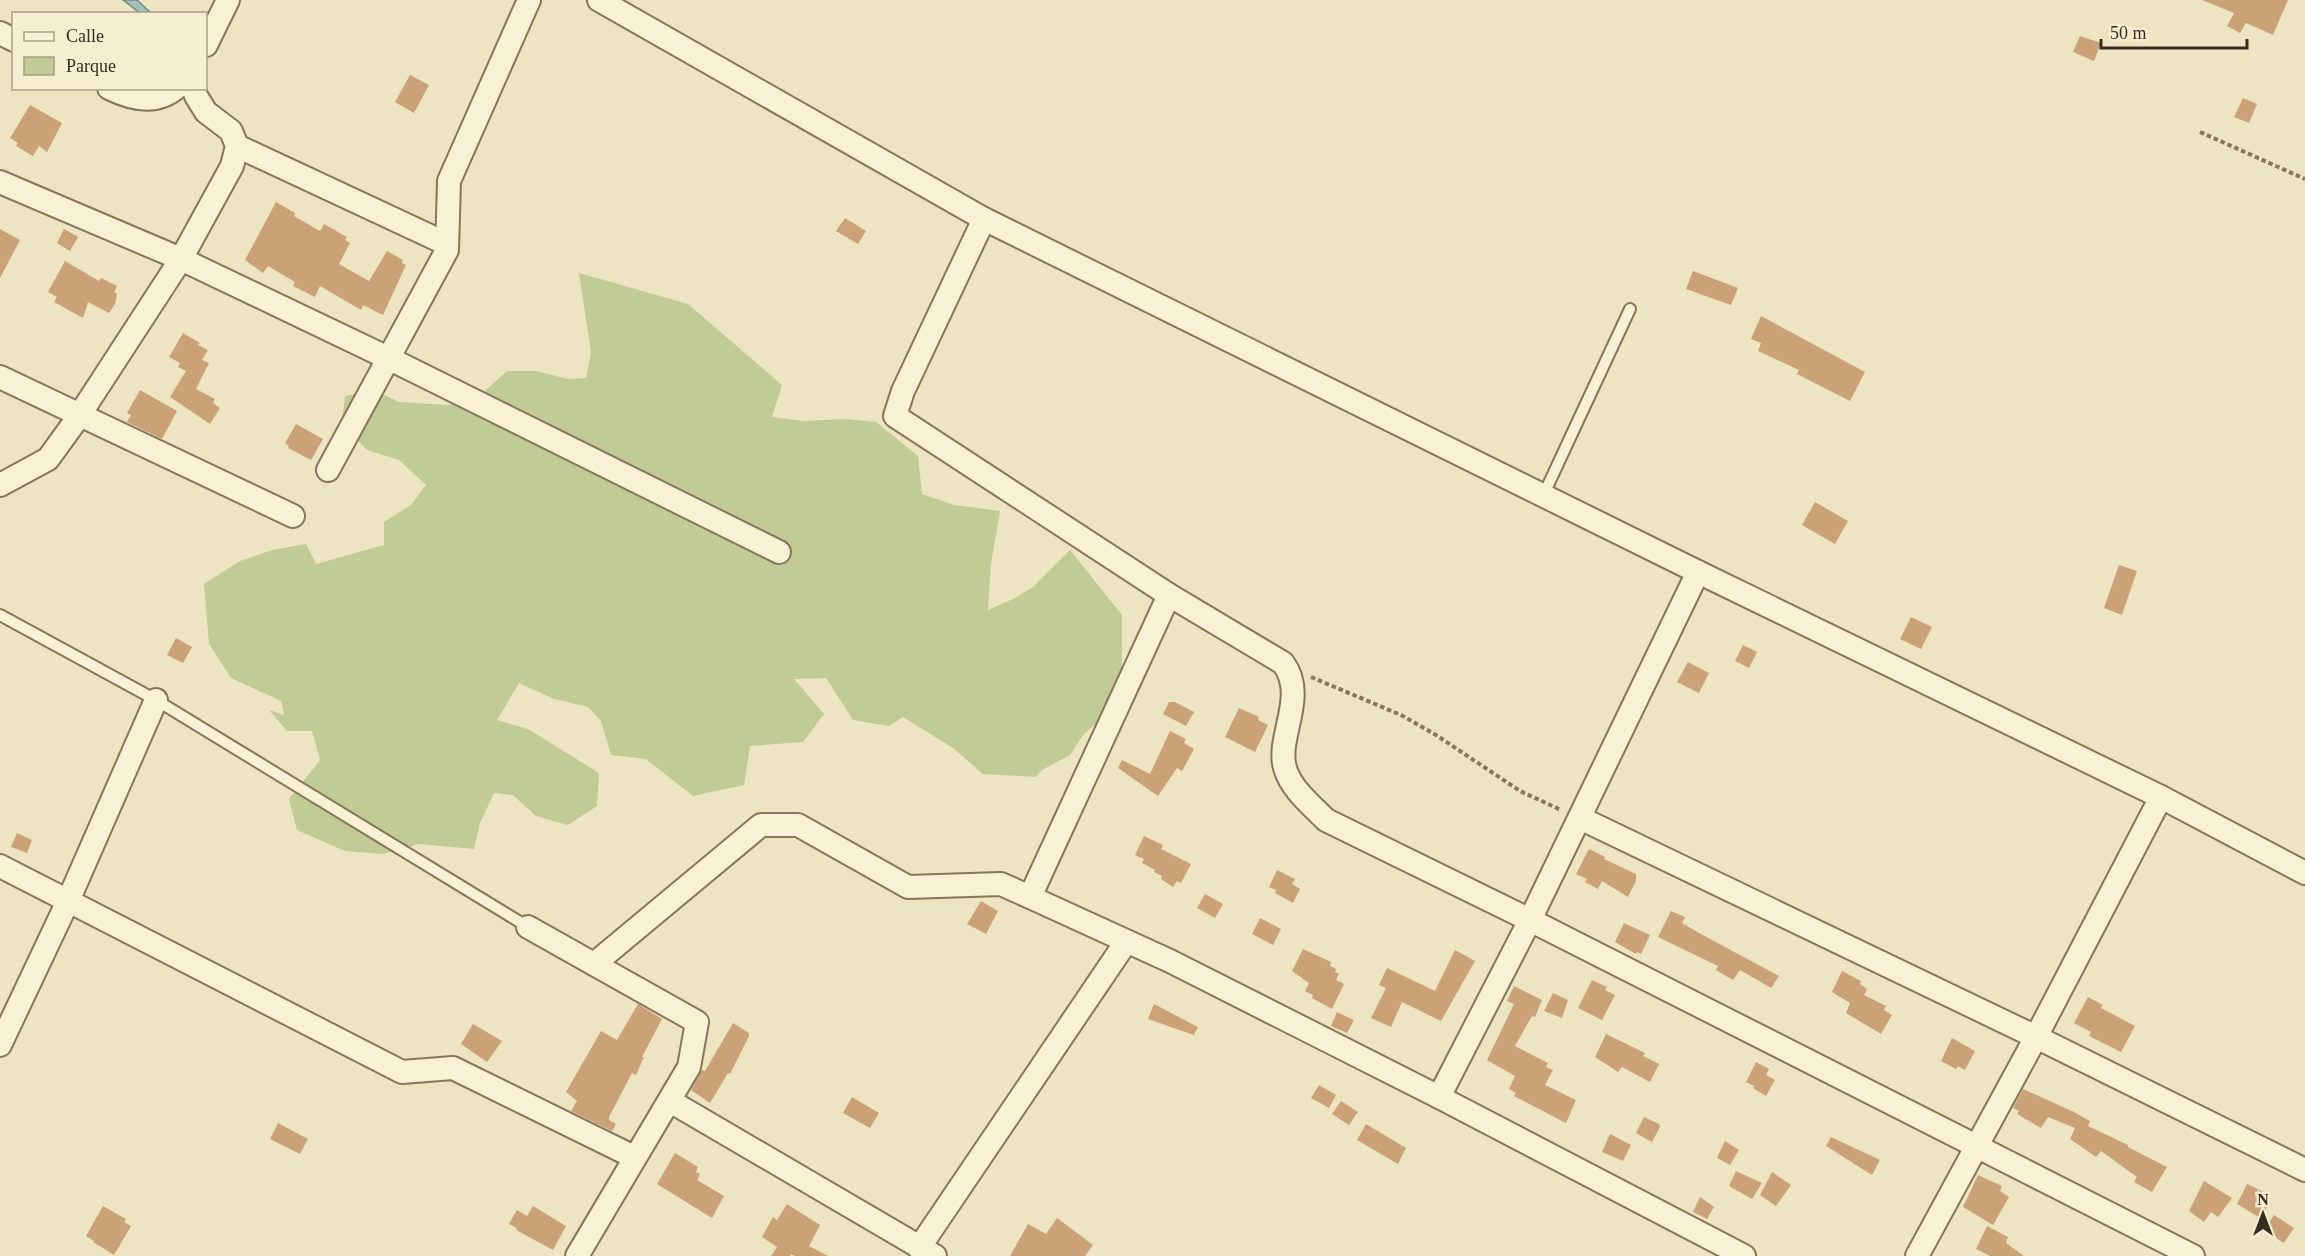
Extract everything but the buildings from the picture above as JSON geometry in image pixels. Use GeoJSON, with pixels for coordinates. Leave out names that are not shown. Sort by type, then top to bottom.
{"type":"FeatureCollection","features":[{"type":"Feature","properties":{"kind":"street"},"geometry":{"type":"LineString","coordinates":[[207,43],[228,0]]}},
{"type":"Feature","properties":{"kind":"street"},"geometry":{"type":"LineString","coordinates":[[328,470],[447,250],[449,180],[529,0]]}},
{"type":"Feature","properties":{"kind":"street"},"geometry":{"type":"LineString","coordinates":[[599,0],[984,219],[1543,496],[2161,797],[2305,873]]}},
{"type":"Feature","properties":{"kind":"street"},"geometry":{"type":"LineString","coordinates":[[113,90],[125,97],[149,99],[163,97],[173,90]]}},
{"type":"Feature","properties":{"kind":"street"},"geometry":{"type":"LineString","coordinates":[[0,485],[48,459],[80,415],[181,259],[232,166],[237,146],[231,131],[206,112],[194,90]]}},
{"type":"Feature","properties":{"kind":"street"},"geometry":{"type":"LineString","coordinates":[[237,146],[447,244]]}},
{"type":"Feature","properties":{"kind":"street"},"geometry":{"type":"LineString","coordinates":[[0,182],[181,259],[388,358],[779,552]]}},
{"type":"Feature","properties":{"kind":"street"},"geometry":{"type":"LineString","coordinates":[[984,219],[903,391],[896,416],[1169,595],[1283,663],[1288,670],[1293,690],[1284,753],[1285,768],[1301,795],[1326,820],[1530,920],[2193,1256]]}},
{"type":"Feature","properties":{"kind":"street"},"geometry":{"type":"LineString","coordinates":[[0,377],[293,516]]}},
{"type":"Feature","properties":{"kind":"street"},"geometry":{"type":"LineString","coordinates":[[1439,1098],[1530,920],[1698,572]]}},
{"type":"Feature","properties":{"kind":"street"},"geometry":{"type":"LineString","coordinates":[[1030,897],[1169,595]]}},
{"type":"Feature","properties":{"kind":"street"},"geometry":{"type":"LineString","coordinates":[[0,1045],[68,901],[156,700]]}},
{"type":"Feature","properties":{"kind":"street"},"geometry":{"type":"LineString","coordinates":[[1917,1256],[2036,1037],[2161,797]]}},
{"type":"Feature","properties":{"kind":"street"},"geometry":{"type":"LineString","coordinates":[[1580,818],[2036,1037],[2305,1170]]}},
{"type":"Feature","properties":{"kind":"street"},"geometry":{"type":"LineString","coordinates":[[594,964],[760,825],[798,825],[908,886],[1000,884],[1030,897],[1170,962],[1744,1256]]}},
{"type":"Feature","properties":{"kind":"street"},"geometry":{"type":"LineString","coordinates":[[0,866],[402,1072],[453,1068],[634,1157]]}},
{"type":"Feature","properties":{"kind":"street"},"geometry":{"type":"LineString","coordinates":[[528,927],[697,1022],[689,1067],[577,1256]]}},
{"type":"Feature","properties":{"kind":"street"},"geometry":{"type":"LineString","coordinates":[[670,1101],[927,1252],[1126,942]]}},
{"type":"Feature","properties":{"kind":"lane"},"geometry":{"type":"LineString","coordinates":[[1543,496],[1630,309]]}},
{"type":"Feature","properties":{"kind":"lane"},"geometry":{"type":"LineString","coordinates":[[0,615],[156,700],[528,927]]}},
{"type":"Feature","properties":{"kind":"path"},"geometry":{"type":"LineString","coordinates":[[2200,132],[2305,179]]}},
{"type":"Feature","properties":{"kind":"path"},"geometry":{"type":"LineString","coordinates":[[1288,670],[1301,672],[1401,715],[1436,735],[1520,791],[1580,818]]}},
{"type":"Feature","properties":{"kind":"green space"},"geometry":{"type":"Polygon","coordinates":[[[579,273],[688,304],[782,385],[772,417],[804,421],[845,419],[876,422],[918,456],[922,494],[954,505],[1000,511],[991,564],[988,610],[1033,587],[1070,550],[1122,615],[1122,673],[1109,712],[1084,734],[1070,755],[1042,770],[1036,777],[983,774],[953,748],[903,717],[889,726],[853,720],[826,678],[794,679],[824,714],[803,742],[750,746],[744,785],[693,796],[646,759],[611,755],[601,721],[588,707],[554,699],[519,683],[497,720],[528,729],[599,773],[597,806],[568,825],[536,816],[513,795],[494,793],[480,823],[474,849],[419,844],[383,854],[345,851],[297,830],[289,799],[320,760],[312,731],[287,731],[269,710],[284,715],[281,701],[231,678],[209,644],[204,584],[240,561],[272,550],[306,544],[316,564],[384,545],[384,522],[411,505],[426,485],[399,460],[367,450],[342,422],[345,396],[373,390],[399,402],[447,405],[475,400],[507,371],[535,371],[569,379],[586,378],[591,352],[579,273]]]}},
{"type":"Feature","properties":{"kind":"water"},"geometry":{"type":"Polygon","coordinates":[[[123,0],[137,0],[150,12],[139,12],[123,0]]]}}]}
